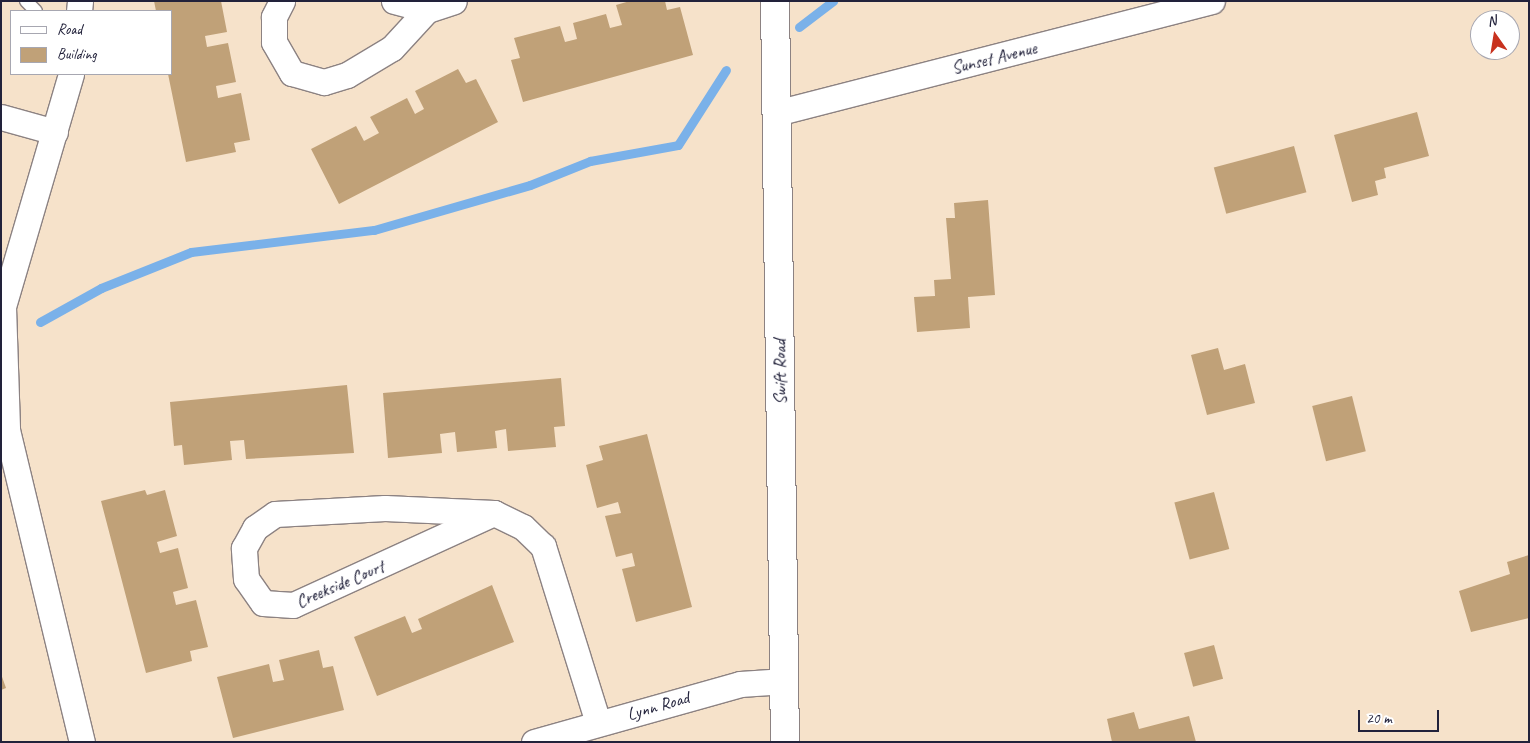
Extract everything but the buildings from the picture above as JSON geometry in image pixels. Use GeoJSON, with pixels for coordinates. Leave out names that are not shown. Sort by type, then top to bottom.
{"type":"FeatureCollection","features":[{"type":"Feature","properties":{"kind":"street"},"geometry":{"type":"LineString","coordinates":[[282,1],[274,17],[274,42],[292,73],[324,82],[347,75],[392,48],[427,10],[454,1]]}},
{"type":"Feature","properties":{"kind":"street"},"geometry":{"type":"LineString","coordinates":[[394,1],[427,10]]}},
{"type":"Feature","properties":{"kind":"street","name":"Swift Road"},"geometry":{"type":"LineString","coordinates":[[775,1],[785,682],[784,742]]}},
{"type":"Feature","properties":{"kind":"street","name":"Sunset Avenue"},"geometry":{"type":"LineString","coordinates":[[776,113],[1212,1]]}},
{"type":"Feature","properties":{"kind":"street"},"geometry":{"type":"LineString","coordinates":[[71,75],[3,307],[4,418],[82,742]]}},
{"type":"Feature","properties":{"kind":"street"},"geometry":{"type":"LineString","coordinates":[[1,117],[55,132]]}},
{"type":"Feature","properties":{"kind":"street","name":"Creekside Court"},"geometry":{"type":"LineString","coordinates":[[494,514],[293,605],[262,603],[246,579],[244,548],[255,528],[275,514],[385,508],[494,514],[523,527],[543,546],[598,723]]}},
{"type":"Feature","properties":{"kind":"street","name":"Lynn Road"},"geometry":{"type":"LineString","coordinates":[[534,742],[740,684],[785,682]]}},
{"type":"Feature","properties":{"kind":"lane"},"geometry":{"type":"LineString","coordinates":[[26,1],[35,10]]}},
{"type":"Feature","properties":{"kind":"waterway"},"geometry":{"type":"LineString","coordinates":[[799,27],[833,1]]}},
{"type":"Feature","properties":{"kind":"waterway"},"geometry":{"type":"LineString","coordinates":[[40,322],[101,288],[191,252],[374,230],[530,185],[590,161],[678,145],[726,70]]}}]}
